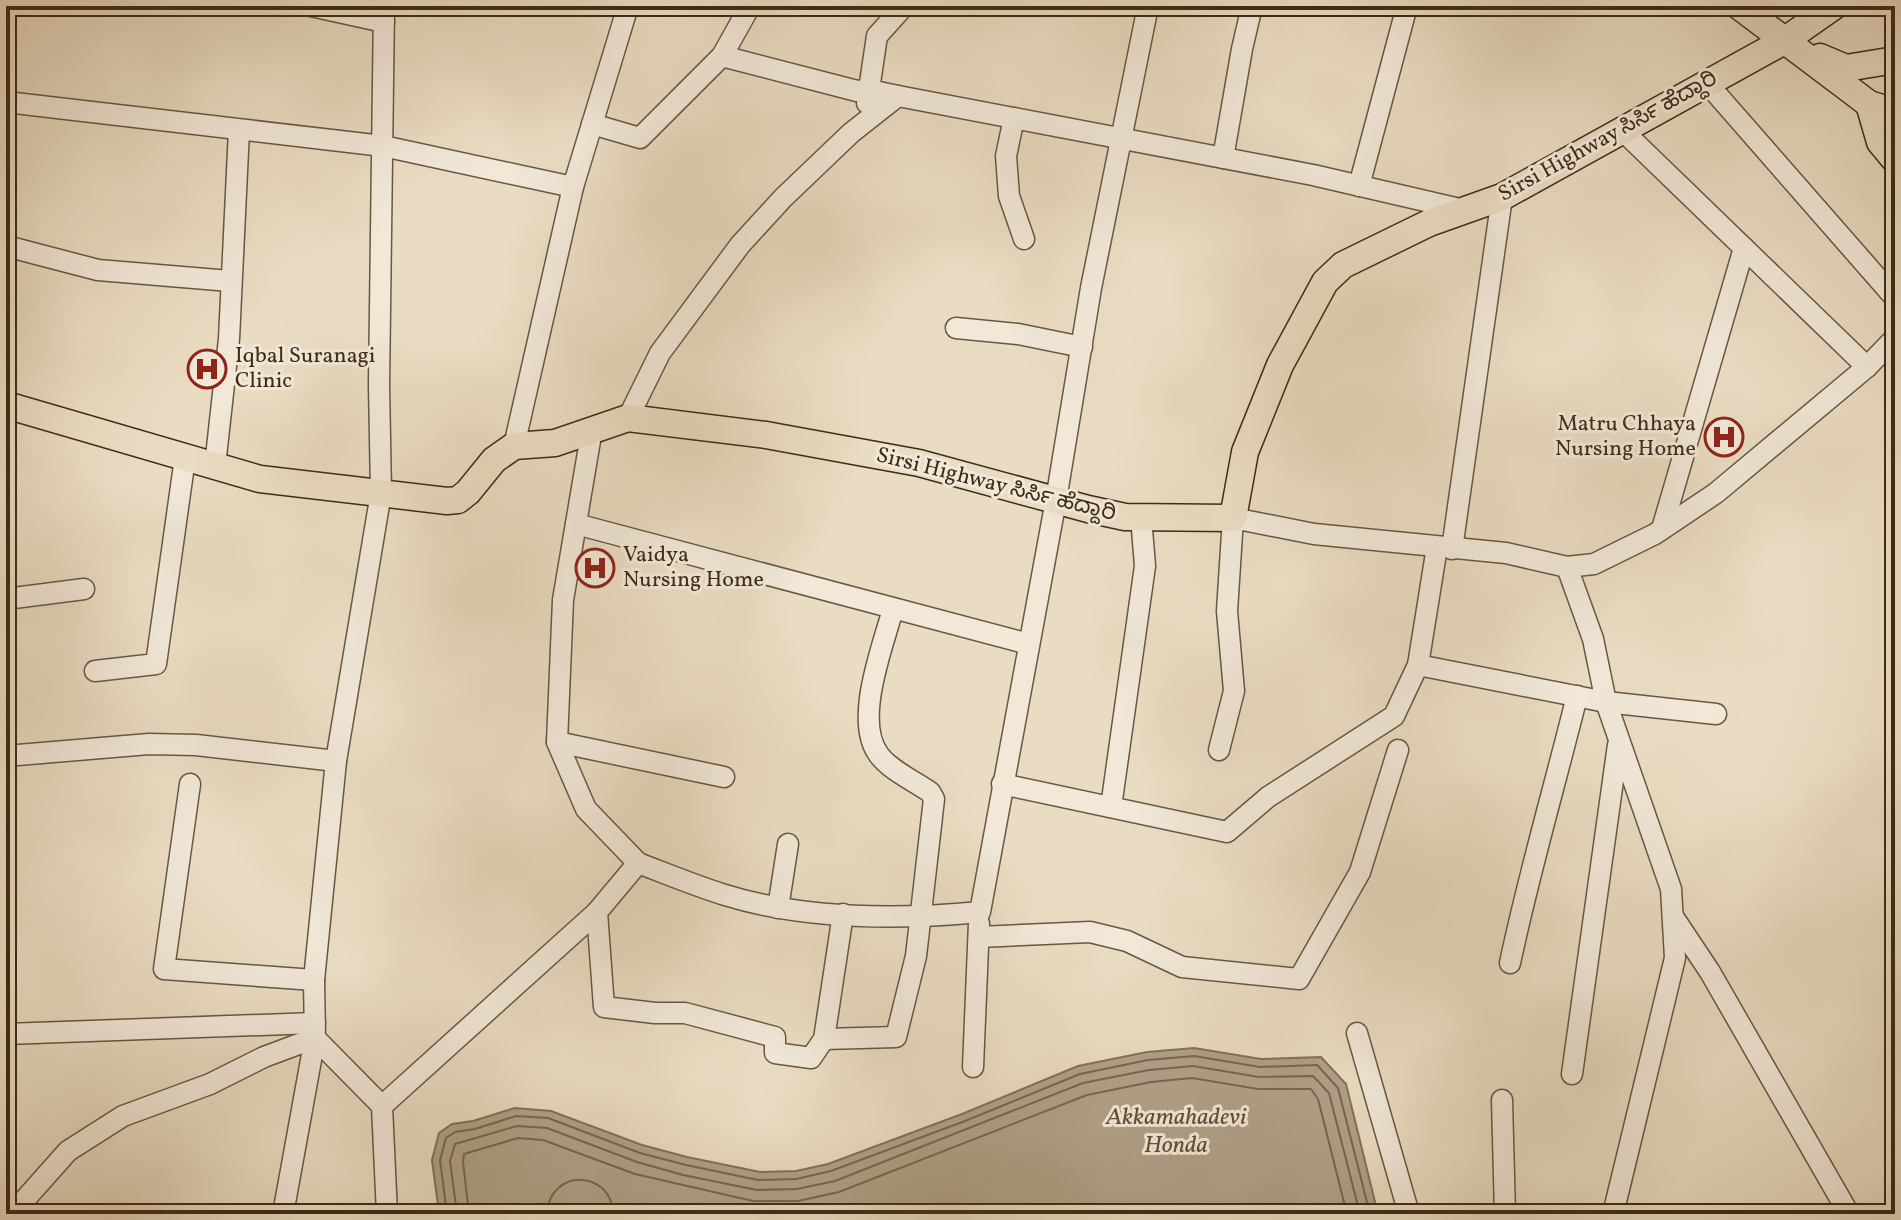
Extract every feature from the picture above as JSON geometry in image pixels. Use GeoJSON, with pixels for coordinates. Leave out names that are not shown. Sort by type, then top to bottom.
{"type":"FeatureCollection","features":[{"type":"Feature","properties":{"kind":"main road"},"geometry":{"type":"LineString","coordinates":[[1739,6],[1869,104],[1895,112]]}},
{"type":"Feature","properties":{"kind":"main road","name":"Sirsi Highway ಸಿರ್ಸಿ ಹೆದ್ದಾರಿ"},"geometry":{"type":"LineString","coordinates":[[514,446],[555,443],[628,418],[766,435],[919,463],[1100,512],[1141,517],[1233,518],[1245,452],[1280,365],[1325,282],[1343,265],[1429,223],[1502,197],[1784,41],[1834,6]]}},
{"type":"Feature","properties":{"kind":"main road"},"geometry":{"type":"LineString","coordinates":[[1784,41],[1846,55],[1872,45],[1895,46]]}},
{"type":"Feature","properties":{"kind":"main road"},"geometry":{"type":"LineString","coordinates":[[1784,41],[1846,68],[1895,60]]}},
{"type":"Feature","properties":{"kind":"main road"},"geometry":{"type":"LineString","coordinates":[[1869,104],[1880,142],[1895,160]]}},
{"type":"Feature","properties":{"kind":"main road"},"geometry":{"type":"LineString","coordinates":[[6,405],[260,479],[458,500],[494,460],[514,446]]}},
{"type":"Feature","properties":{"kind":"street"},"geometry":{"type":"LineString","coordinates":[[283,1214],[315,1030],[314,980],[336,761],[381,493],[379,385],[384,14],[311,6]]}},
{"type":"Feature","properties":{"kind":"street"},"geometry":{"type":"LineString","coordinates":[[514,446],[573,187],[628,6]]}},
{"type":"Feature","properties":{"kind":"street"},"geometry":{"type":"LineString","coordinates":[[592,124],[640,138],[722,56],[750,6]]}},
{"type":"Feature","properties":{"kind":"street"},"geometry":{"type":"LineString","coordinates":[[865,122],[877,36],[904,6]]}},
{"type":"Feature","properties":{"kind":"street"},"geometry":{"type":"LineString","coordinates":[[973,1067],[980,912],[1082,347],[1148,6]]}},
{"type":"Feature","properties":{"kind":"street"},"geometry":{"type":"LineString","coordinates":[[1223,158],[1252,6]]}},
{"type":"Feature","properties":{"kind":"street"},"geometry":{"type":"LineString","coordinates":[[1359,186],[1407,6]]}},
{"type":"Feature","properties":{"kind":"street"},"geometry":{"type":"LineString","coordinates":[[722,56],[857,91],[869,90],[1223,158],[1464,210]]}},
{"type":"Feature","properties":{"kind":"street"},"geometry":{"type":"LineString","coordinates":[[1707,83],[1895,298]]}},
{"type":"Feature","properties":{"kind":"street"},"geometry":{"type":"LineString","coordinates":[[628,418],[660,353],[740,245],[783,198],[865,122],[898,96]]}},
{"type":"Feature","properties":{"kind":"street"},"geometry":{"type":"LineString","coordinates":[[6,102],[383,146],[573,187]]}},
{"type":"Feature","properties":{"kind":"street"},"geometry":{"type":"LineString","coordinates":[[1014,118],[1006,156],[1009,196],[1024,239]]}},
{"type":"Feature","properties":{"kind":"street"},"geometry":{"type":"LineString","coordinates":[[215,466],[229,339],[239,130]]}},
{"type":"Feature","properties":{"kind":"street"},"geometry":{"type":"LineString","coordinates":[[1622,130],[1867,367]]}},
{"type":"Feature","properties":{"kind":"street"},"geometry":{"type":"LineString","coordinates":[[1002,784],[1227,832],[1268,797],[1394,716],[1418,665],[1444,548],[1502,197]]}},
{"type":"Feature","properties":{"kind":"street"},"geometry":{"type":"LineString","coordinates":[[6,246],[98,270],[230,281]]}},
{"type":"Feature","properties":{"kind":"street"},"geometry":{"type":"LineString","coordinates":[[1662,529],[1744,248]]}},
{"type":"Feature","properties":{"kind":"street"},"geometry":{"type":"LineString","coordinates":[[956,328],[1018,334],[1082,347]]}},
{"type":"Feature","properties":{"kind":"street"},"geometry":{"type":"LineString","coordinates":[[1219,750],[1234,691],[1227,611],[1233,518],[1314,534],[1506,553],[1567,567],[1594,564],[1662,529],[1716,493],[1867,367],[1895,338]]}},
{"type":"Feature","properties":{"kind":"street"},"geometry":{"type":"LineString","coordinates":[[592,429],[563,600],[557,742],[586,809],[638,863],[725,895],[778,908],[843,914],[921,918],[980,912]]}},
{"type":"Feature","properties":{"kind":"street"},"geometry":{"type":"LineString","coordinates":[[95,671],[156,664],[185,458]]}},
{"type":"Feature","properties":{"kind":"street"},"geometry":{"type":"LineString","coordinates":[[1111,807],[1145,566],[1141,517]]}},
{"type":"Feature","properties":{"kind":"street"},"geometry":{"type":"LineString","coordinates":[[576,524],[1029,644]]}},
{"type":"Feature","properties":{"kind":"street"},"geometry":{"type":"LineString","coordinates":[[1567,567],[1593,639],[1606,702],[1671,889],[1673,916],[1675,958],[1613,1214]]}},
{"type":"Feature","properties":{"kind":"street"},"geometry":{"type":"LineString","coordinates":[[6,599],[84,589]]}},
{"type":"Feature","properties":{"kind":"street"},"geometry":{"type":"LineString","coordinates":[[824,1039],[896,1037],[916,956],[934,799],[930,792],[880,757],[870,741],[867,710],[893,609]]}},
{"type":"Feature","properties":{"kind":"street"},"geometry":{"type":"LineString","coordinates":[[1418,665],[1606,702],[1716,714]]}},
{"type":"Feature","properties":{"kind":"street"},"geometry":{"type":"LineString","coordinates":[[1510,963],[1525,893],[1545,828],[1577,696]]}},
{"type":"Feature","properties":{"kind":"street"},"geometry":{"type":"LineString","coordinates":[[1572,1074],[1619,739]]}},
{"type":"Feature","properties":{"kind":"street"},"geometry":{"type":"LineString","coordinates":[[557,742],[724,777]]}},
{"type":"Feature","properties":{"kind":"street"},"geometry":{"type":"LineString","coordinates":[[6,756],[149,744],[196,745],[336,761]]}},
{"type":"Feature","properties":{"kind":"street"},"geometry":{"type":"LineString","coordinates":[[979,937],[1090,932],[1127,941],[1182,967],[1299,979],[1360,872],[1398,750]]}},
{"type":"Feature","properties":{"kind":"street"},"geometry":{"type":"LineString","coordinates":[[190,784],[164,969],[314,980]]}},
{"type":"Feature","properties":{"kind":"street"},"geometry":{"type":"LineString","coordinates":[[778,908],[788,844]]}},
{"type":"Feature","properties":{"kind":"street"},"geometry":{"type":"LineString","coordinates":[[382,1106],[597,912],[638,863]]}},
{"type":"Feature","properties":{"kind":"street"},"geometry":{"type":"LineString","coordinates":[[597,912],[604,1007],[685,1013],[775,1037],[775,1053],[811,1058],[824,1039],[843,914]]}},
{"type":"Feature","properties":{"kind":"street"},"geometry":{"type":"LineString","coordinates":[[1673,916],[1710,972],[1849,1214]]}},
{"type":"Feature","properties":{"kind":"street"},"geometry":{"type":"LineString","coordinates":[[12,1214],[68,1151],[123,1116],[210,1084],[315,1030]]}},
{"type":"Feature","properties":{"kind":"street"},"geometry":{"type":"LineString","coordinates":[[6,1034],[315,1030],[382,1106],[387,1214]]}},
{"type":"Feature","properties":{"kind":"street"},"geometry":{"type":"LineString","coordinates":[[1357,1033],[1409,1214]]}},
{"type":"Feature","properties":{"kind":"street"},"geometry":{"type":"LineString","coordinates":[[1502,1100],[1505,1214]]}},
{"type":"Feature","properties":{"kind":"water","name":"Akkamahadevi Honda"},"geometry":{"type":"Polygon","coordinates":[[[1194,1048],[1261,1059],[1321,1057],[1346,1084],[1378,1214],[596,1214],[581,1210],[563,1214],[439,1213],[432,1160],[439,1133],[452,1124],[515,1108],[551,1111],[642,1145],[687,1157],[760,1172],[796,1171],[828,1164],[1078,1066],[1147,1052],[1194,1048]]]}},
{"type":"Feature","properties":{"kind":"place","name":"Iqbal Suranagi Clinic"},"geometry":{"type":"Point","coordinates":[207,369]}},
{"type":"Feature","properties":{"kind":"place","name":"Matru Chhaya Nursing Home"},"geometry":{"type":"Point","coordinates":[1724,437]}},
{"type":"Feature","properties":{"kind":"place","name":"Vaidya Nursing Home"},"geometry":{"type":"Point","coordinates":[595,568]}}]}
